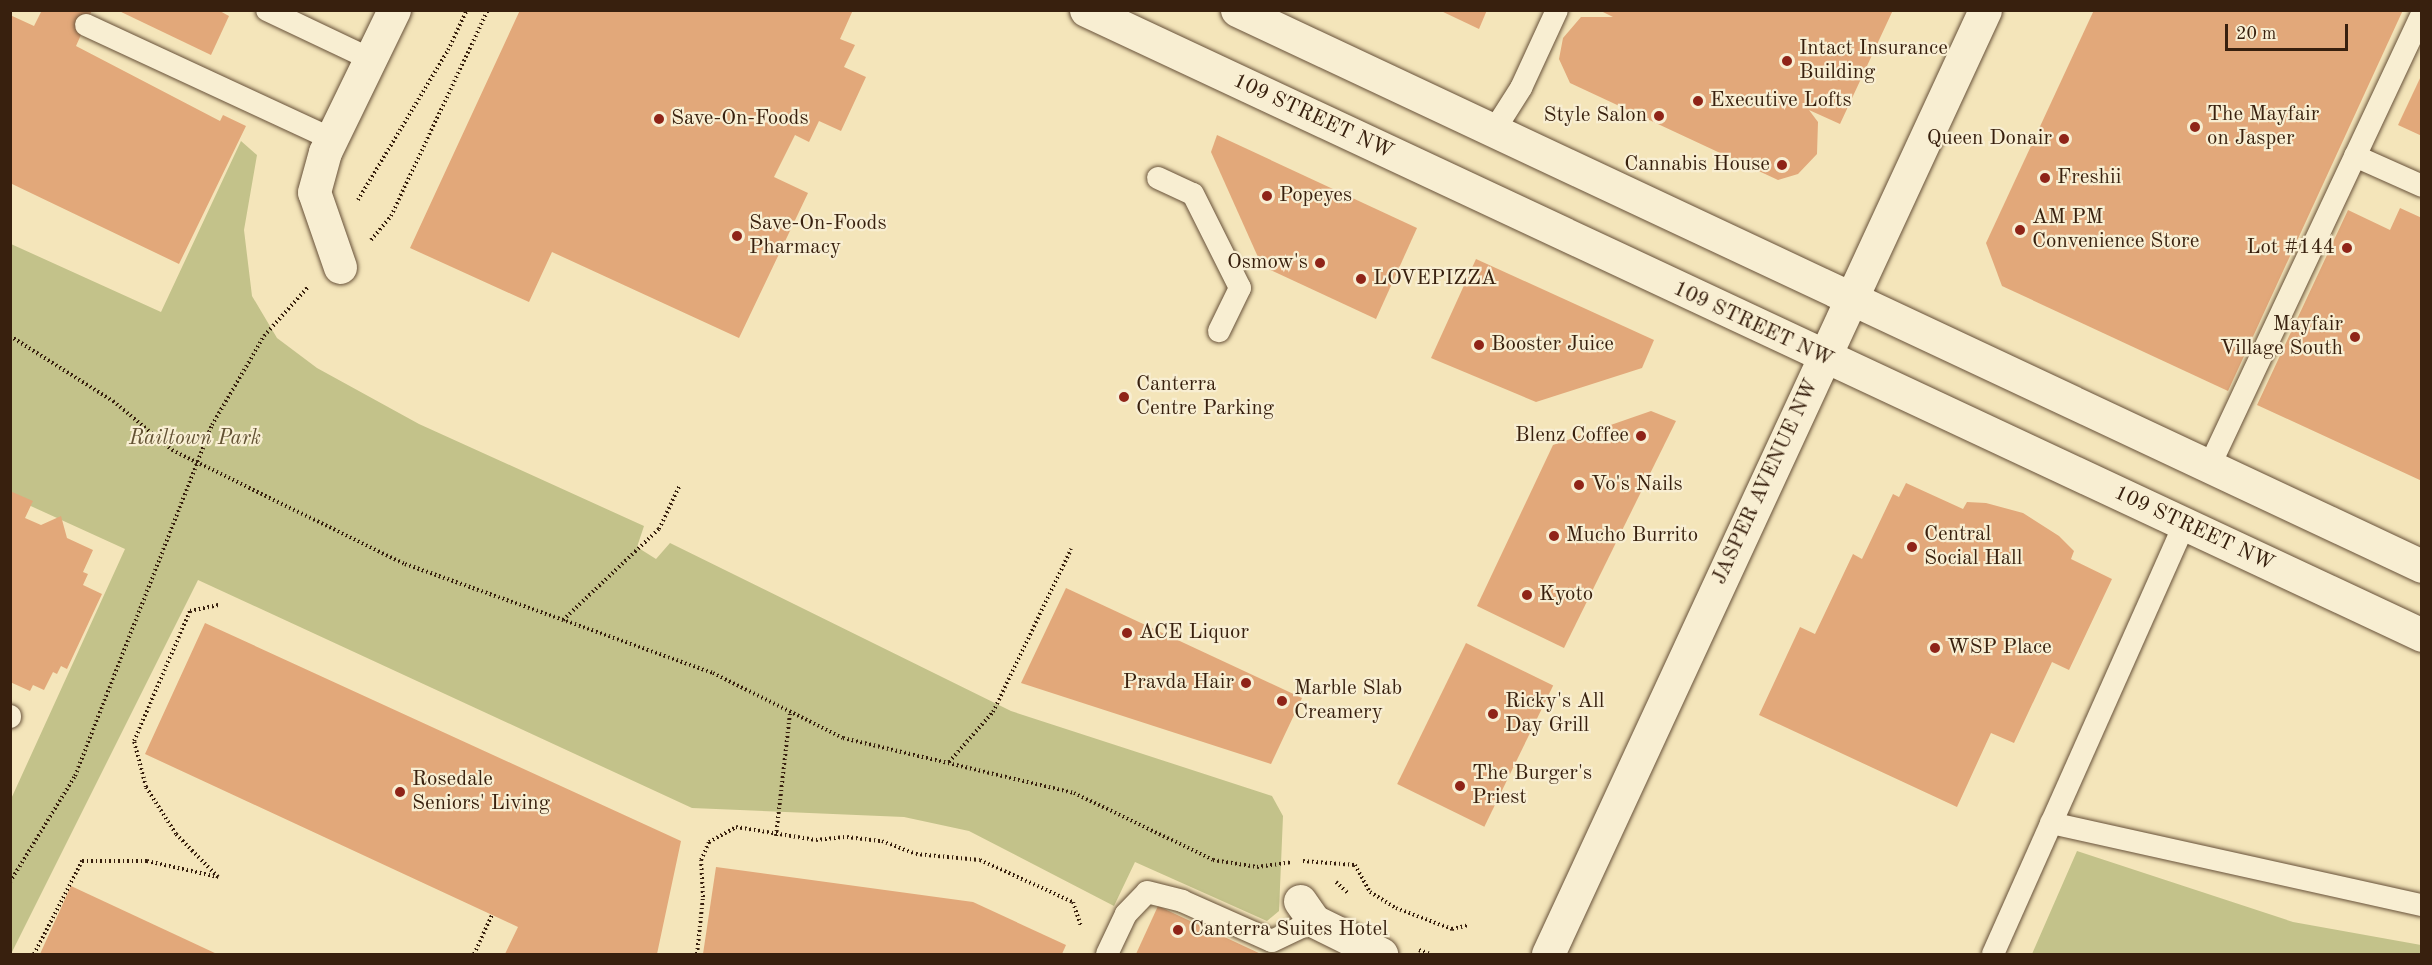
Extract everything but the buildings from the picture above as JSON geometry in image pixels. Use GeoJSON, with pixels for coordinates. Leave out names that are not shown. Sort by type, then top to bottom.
{"type":"FeatureCollection","features":[{"type":"Feature","properties":{"kind":"main road"},"geometry":{"type":"LineString","coordinates":[[335,256],[314,192],[332,139],[394,10]]}},
{"type":"Feature","properties":{"kind":"main road","name":"109 STREET NW"},"geometry":{"type":"LineString","coordinates":[[1086,10],[1823,358],[2421,634]]}},
{"type":"Feature","properties":{"kind":"main road"},"geometry":{"type":"LineString","coordinates":[[1237,10],[1495,129],[2421,566]]}},
{"type":"Feature","properties":{"kind":"main road","name":"JASPER AVENUE NW"},"geometry":{"type":"LineString","coordinates":[[1548,954],[1985,10]]}},
{"type":"Feature","properties":{"kind":"main road"},"geometry":{"type":"LineString","coordinates":[[1307,911],[1381,954]]}},
{"type":"Feature","properties":{"kind":"lane"},"geometry":{"type":"LineString","coordinates":[[267,10],[370,59]]}},
{"type":"Feature","properties":{"kind":"lane"},"geometry":{"type":"LineString","coordinates":[[1495,129],[1521,88],[1557,10]]}},
{"type":"Feature","properties":{"kind":"lane"},"geometry":{"type":"LineString","coordinates":[[2209,467],[2421,14]]}},
{"type":"Feature","properties":{"kind":"lane"},"geometry":{"type":"LineString","coordinates":[[86,25],[332,139]]}},
{"type":"Feature","properties":{"kind":"lane"},"geometry":{"type":"LineString","coordinates":[[2355,156],[2421,186]]}},
{"type":"Feature","properties":{"kind":"lane"},"geometry":{"type":"LineString","coordinates":[[1158,178],[1193,194],[1240,288],[1219,331]]}},
{"type":"Feature","properties":{"kind":"lane"},"geometry":{"type":"LineString","coordinates":[[1993,954],[2184,524]]}},
{"type":"Feature","properties":{"kind":"lane"},"geometry":{"type":"LineString","coordinates":[[2051,823],[2421,905]]}},
{"type":"Feature","properties":{"kind":"lane"},"geometry":{"type":"LineString","coordinates":[[1107,954],[1126,914],[1148,892],[1182,901],[1272,941],[1307,911]]}},
{"type":"Feature","properties":{"kind":"path"},"geometry":{"type":"LineString","coordinates":[[10,882],[75,776],[195,462],[264,336],[301,300],[335,256],[448,50],[467,10]]}},
{"type":"Feature","properties":{"kind":"path"},"geometry":{"type":"LineString","coordinates":[[367,245],[391,216],[488,10]]}},
{"type":"Feature","properties":{"kind":"path"},"geometry":{"type":"LineString","coordinates":[[10,336],[113,401],[172,450],[405,564],[713,673],[790,714],[843,738],[1074,793],[1213,860],[1257,867]]}},
{"type":"Feature","properties":{"kind":"path"},"geometry":{"type":"LineString","coordinates":[[563,620],[659,529],[679,487]]}},
{"type":"Feature","properties":{"kind":"path"},"geometry":{"type":"LineString","coordinates":[[949,762],[993,712],[1071,549]]}},
{"type":"Feature","properties":{"kind":"path"},"geometry":{"type":"LineString","coordinates":[[34,954],[82,861],[147,861],[218,877],[176,834],[146,787],[134,741],[190,611],[219,605]]}},
{"type":"Feature","properties":{"kind":"path"},"geometry":{"type":"LineString","coordinates":[[776,836],[790,714]]}},
{"type":"Feature","properties":{"kind":"path"},"geometry":{"type":"LineString","coordinates":[[697,954],[703,897],[701,860],[709,842],[736,827],[776,836],[816,840],[847,837],[882,841],[916,854],[980,860],[1072,902],[1082,920],[1080,932]]}},
{"type":"Feature","properties":{"kind":"path"},"geometry":{"type":"LineString","coordinates":[[1314,861],[1355,865],[1370,892],[1396,908],[1452,929],[1469,925]]}},
{"type":"Feature","properties":{"kind":"path"},"geometry":{"type":"LineString","coordinates":[[474,954],[492,915]]}},
{"type":"Feature","properties":{"kind":"green space","name":"Railtown Park"},"geometry":{"type":"Polygon","coordinates":[[[241,141],[257,155],[244,230],[252,296],[277,338],[317,368],[419,424],[644,526],[637,547],[656,559],[670,543],[1011,711],[1272,796],[1283,816],[1279,911],[1267,921],[1135,862],[1114,906],[969,831],[904,817],[692,808],[198,580],[11,954],[11,799],[125,549],[11,497],[11,244],[161,312],[241,141]]]}},
{"type":"Feature","properties":{"kind":"green space"},"geometry":{"type":"Polygon","coordinates":[[[2077,851],[2293,922],[2421,945],[2421,954],[2032,954],[2077,851]]]}},
{"type":"Feature","properties":{"kind":"place","name":"Intact Insurance Building"},"geometry":{"type":"Point","coordinates":[1787,61]}},
{"type":"Feature","properties":{"kind":"place","name":"Executive Lofts"},"geometry":{"type":"Point","coordinates":[1698,101]}},
{"type":"Feature","properties":{"kind":"place","name":"Style Salon"},"geometry":{"type":"Point","coordinates":[1659,116]}},
{"type":"Feature","properties":{"kind":"place","name":"Save-On-Foods"},"geometry":{"type":"Point","coordinates":[659,119]}},
{"type":"Feature","properties":{"kind":"place","name":"The Mayfair on Jasper"},"geometry":{"type":"Point","coordinates":[2195,127]}},
{"type":"Feature","properties":{"kind":"place","name":"Queen Donair"},"geometry":{"type":"Point","coordinates":[2064,139]}},
{"type":"Feature","properties":{"kind":"place","name":"Cannabis House"},"geometry":{"type":"Point","coordinates":[1782,165]}},
{"type":"Feature","properties":{"kind":"place","name":"Freshii"},"geometry":{"type":"Point","coordinates":[2045,178]}},
{"type":"Feature","properties":{"kind":"place","name":"Popeyes"},"geometry":{"type":"Point","coordinates":[1267,196]}},
{"type":"Feature","properties":{"kind":"place","name":"AM PM Convenience Store"},"geometry":{"type":"Point","coordinates":[2020,230]}},
{"type":"Feature","properties":{"kind":"place","name":"Save-On-Foods Pharmacy"},"geometry":{"type":"Point","coordinates":[737,236]}},
{"type":"Feature","properties":{"kind":"place","name":"Lot #144"},"geometry":{"type":"Point","coordinates":[2347,248]}},
{"type":"Feature","properties":{"kind":"place","name":"Osmow's"},"geometry":{"type":"Point","coordinates":[1320,263]}},
{"type":"Feature","properties":{"kind":"place","name":"LOVEPIZZA"},"geometry":{"type":"Point","coordinates":[1361,279]}},
{"type":"Feature","properties":{"kind":"place","name":"Mayfair Village South"},"geometry":{"type":"Point","coordinates":[2355,337]}},
{"type":"Feature","properties":{"kind":"place","name":"Booster Juice"},"geometry":{"type":"Point","coordinates":[1479,345]}},
{"type":"Feature","properties":{"kind":"place","name":"Canterra Centre Parking"},"geometry":{"type":"Point","coordinates":[1124,397]}},
{"type":"Feature","properties":{"kind":"place","name":"Blenz Coffee"},"geometry":{"type":"Point","coordinates":[1641,436]}},
{"type":"Feature","properties":{"kind":"place","name":"Vo's Nails"},"geometry":{"type":"Point","coordinates":[1579,485]}},
{"type":"Feature","properties":{"kind":"place","name":"Mucho Burrito"},"geometry":{"type":"Point","coordinates":[1554,536]}},
{"type":"Feature","properties":{"kind":"place","name":"Central Social Hall"},"geometry":{"type":"Point","coordinates":[1912,547]}},
{"type":"Feature","properties":{"kind":"place","name":"Kyoto"},"geometry":{"type":"Point","coordinates":[1527,595]}},
{"type":"Feature","properties":{"kind":"place","name":"ACE Liquor"},"geometry":{"type":"Point","coordinates":[1127,633]}},
{"type":"Feature","properties":{"kind":"place","name":"WSP Place"},"geometry":{"type":"Point","coordinates":[1935,648]}},
{"type":"Feature","properties":{"kind":"place","name":"Pravda Hair"},"geometry":{"type":"Point","coordinates":[1246,683]}},
{"type":"Feature","properties":{"kind":"place","name":"Marble Slab Creamery"},"geometry":{"type":"Point","coordinates":[1282,701]}},
{"type":"Feature","properties":{"kind":"place","name":"Ricky's All Day Grill"},"geometry":{"type":"Point","coordinates":[1493,714]}},
{"type":"Feature","properties":{"kind":"place","name":"The Burger's Priest"},"geometry":{"type":"Point","coordinates":[1460,786]}},
{"type":"Feature","properties":{"kind":"place","name":"Rosedale Seniors' Living"},"geometry":{"type":"Point","coordinates":[400,792]}},
{"type":"Feature","properties":{"kind":"place","name":"Canterra Suites Hotel"},"geometry":{"type":"Point","coordinates":[1178,930]}}]}
